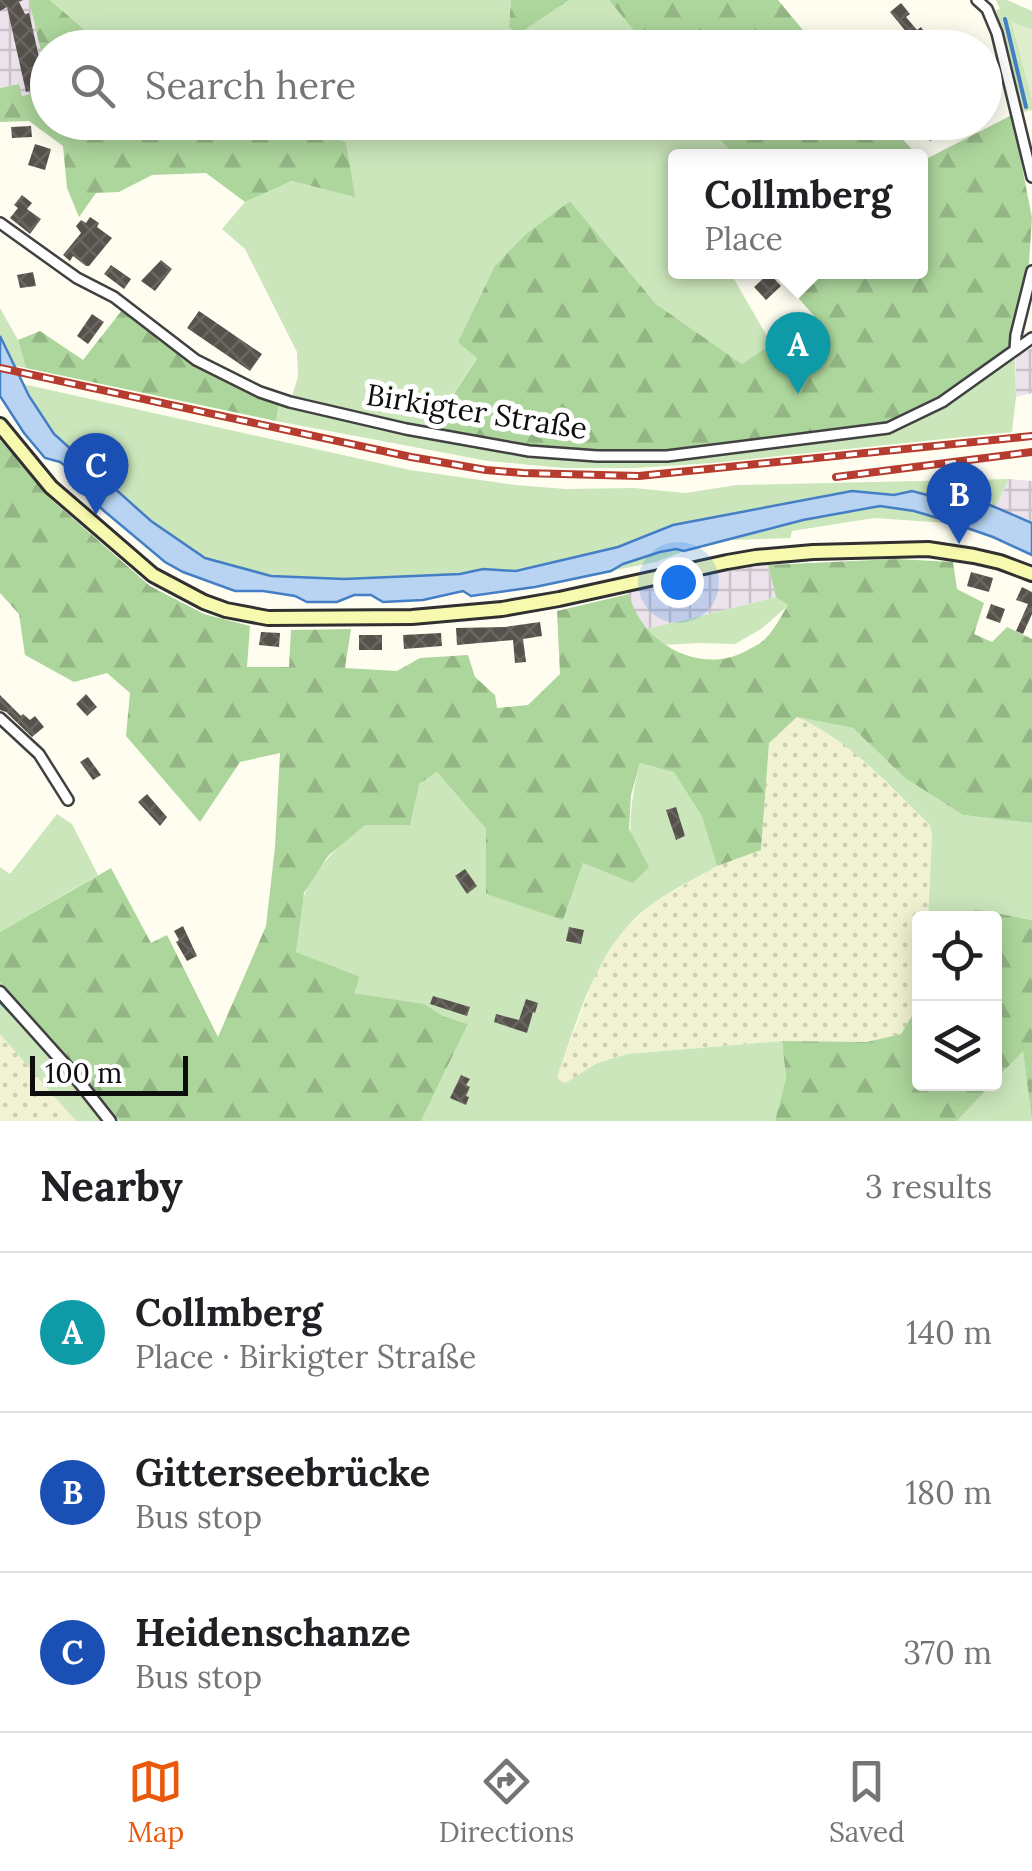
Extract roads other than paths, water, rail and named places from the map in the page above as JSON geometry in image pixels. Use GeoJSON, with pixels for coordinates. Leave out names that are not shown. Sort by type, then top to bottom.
{"type":"FeatureCollection","features":[{"type":"Feature","properties":{"kind":"main road"},"geometry":{"type":"LineString","coordinates":[[0,425],[51,487],[153,575],[204,602],[268,618],[412,616],[502,609],[727,562],[813,552],[928,549],[1000,562],[1032,574]]}},
{"type":"Feature","properties":{"kind":"street"},"geometry":{"type":"LineString","coordinates":[[977,0],[987,10],[995,30]]}},
{"type":"Feature","properties":{"kind":"street"},"geometry":{"type":"LineString","coordinates":[[1002,54],[1032,177]]}},
{"type":"Feature","properties":{"kind":"street","name":"Birkigter Straße"},"geometry":{"type":"LineString","coordinates":[[0,224],[77,278],[114,297],[196,360],[260,392],[406,429],[529,451],[667,456],[888,428],[942,402],[1032,338]]}},
{"type":"Feature","properties":{"kind":"street"},"geometry":{"type":"LineString","coordinates":[[1015,350],[1032,271]]}},
{"type":"Feature","properties":{"kind":"street"},"geometry":{"type":"LineString","coordinates":[[0,718],[38,754],[68,800]]}},
{"type":"Feature","properties":{"kind":"street"},"geometry":{"type":"LineString","coordinates":[[0,992],[110,1121]]}},
{"type":"Feature","properties":{"kind":"water"},"geometry":{"type":"Polygon","coordinates":[[[0,336],[29,396],[54,434],[151,521],[205,558],[271,576],[344,579],[460,574],[483,569],[516,571],[618,547],[673,525],[852,491],[894,495],[912,491],[958,503],[990,505],[1032,523],[1032,555],[941,519],[880,506],[803,520],[684,551],[660,552],[611,571],[471,596],[463,591],[423,600],[383,602],[371,595],[354,595],[337,602],[307,602],[263,591],[235,591],[165,562],[82,490],[71,470],[45,458],[0,396],[0,336]]]}},
{"type":"Feature","properties":{"kind":"waterway"},"geometry":{"type":"LineString","coordinates":[[1005,19],[1026,107]]}},
{"type":"Feature","properties":{"kind":"waterway"},"geometry":{"type":"LineString","coordinates":[[0,1001],[24,1026]]}},
{"type":"Feature","properties":{"kind":"railway"},"geometry":{"type":"LineString","coordinates":[[0,368],[411,457],[523,473],[639,476],[1032,436]]}},
{"type":"Feature","properties":{"kind":"railway"},"geometry":{"type":"LineString","coordinates":[[836,477],[1032,452]]}},
{"type":"Feature","properties":{"kind":"place","name":"Collmberg"},"geometry":{"type":"Point","coordinates":[798,394]}},
{"type":"Feature","properties":{"kind":"place","name":"Heidenschanze"},"geometry":{"type":"Point","coordinates":[96,515]}},
{"type":"Feature","properties":{"kind":"place","name":"Gitterseebrücke"},"geometry":{"type":"Point","coordinates":[959,544]}}]}
